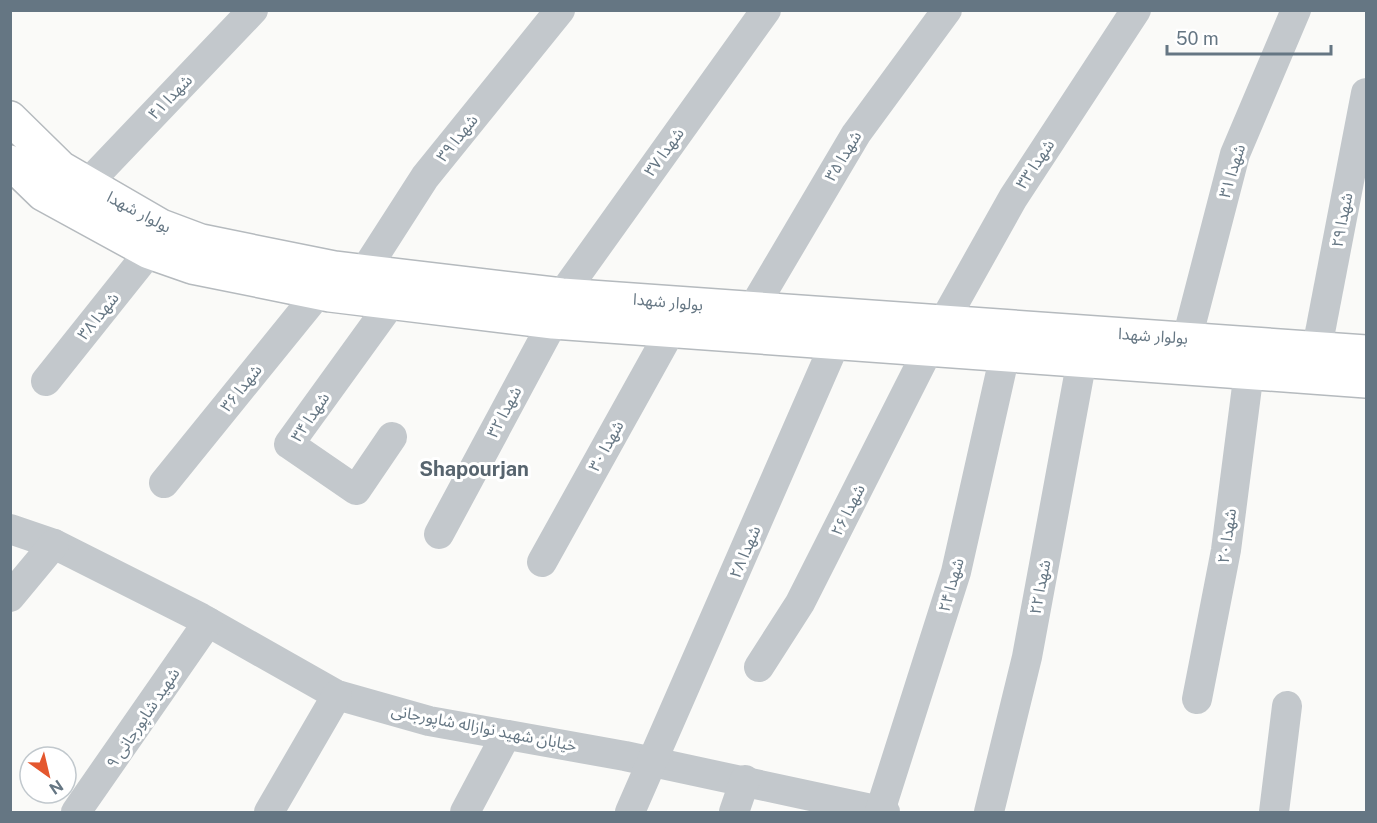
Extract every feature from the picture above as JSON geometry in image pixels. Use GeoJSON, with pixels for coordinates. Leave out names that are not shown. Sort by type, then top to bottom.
{"type":"FeatureCollection","features":[{"type":"Feature","properties":{"kind":"main road","name":"بولوار شهدا"},"geometry":{"type":"LineString","coordinates":[[10,118],[61,168],[161,226],[201,241],[671,330],[836,341],[936,335],[1187,339],[1366,352]]}},
{"type":"Feature","properties":{"kind":"main road","name":"بولوار شهدا"},"geometry":{"type":"LineString","coordinates":[[10,162],[44,194],[149,252],[192,267],[318,293],[392,303],[752,310],[936,335],[1005,354],[1366,381]]}},
{"type":"Feature","properties":{"kind":"street","name":"شهدا ۴۱"},"geometry":{"type":"LineString","coordinates":[[88,183],[253,10]]}},
{"type":"Feature","properties":{"kind":"street","name":"شهدا ۳۹"},"geometry":{"type":"LineString","coordinates":[[364,272],[425,177],[560,10]]}},
{"type":"Feature","properties":{"kind":"street","name":"شهدا ۳۷"},"geometry":{"type":"LineString","coordinates":[[558,308],[766,10]]}},
{"type":"Feature","properties":{"kind":"street","name":"شهدا ۳۵"},"geometry":{"type":"LineString","coordinates":[[752,310],[856,134],[947,10]]}},
{"type":"Feature","properties":{"kind":"street","name":"شهدا ۳۳"},"geometry":{"type":"LineString","coordinates":[[936,335],[1013,198],[1136,10]]}},
{"type":"Feature","properties":{"kind":"street","name":"شهدا ۳۱"},"geometry":{"type":"LineString","coordinates":[[1187,339],[1235,154],[1296,10]]}},
{"type":"Feature","properties":{"kind":"street","name":"شهدا ۲۹"},"geometry":{"type":"LineString","coordinates":[[1317,348],[1366,93]]}},
{"type":"Feature","properties":{"kind":"street","name":"شهدا ۳۸"},"geometry":{"type":"LineString","coordinates":[[46,381],[149,252]]}},
{"type":"Feature","properties":{"kind":"street","name":"شهدا ۳۶"},"geometry":{"type":"LineString","coordinates":[[164,483],[318,293]]}},
{"type":"Feature","properties":{"kind":"street","name":"شهدا ۳۴"},"geometry":{"type":"LineString","coordinates":[[392,303],[289,444],[356,490],[392,437]]}},
{"type":"Feature","properties":{"kind":"street","name":"شهدا ۳۲"},"geometry":{"type":"LineString","coordinates":[[439,534],[558,308]]}},
{"type":"Feature","properties":{"kind":"street","name":"شهدا ۳۰"},"geometry":{"type":"LineString","coordinates":[[542,561],[671,330]]}},
{"type":"Feature","properties":{"kind":"street","name":"شهدا ۲۶"},"geometry":{"type":"LineString","coordinates":[[759,667],[801,603],[936,335]]}},
{"type":"Feature","properties":{"kind":"street","name":"شهدا ۲۸"},"geometry":{"type":"LineString","coordinates":[[630,813],[836,341]]}},
{"type":"Feature","properties":{"kind":"street","name":"شهدا ۲۴"},"geometry":{"type":"LineString","coordinates":[[883,812],[956,572],[1005,354]]}},
{"type":"Feature","properties":{"kind":"street","name":"شهدا ۲۲"},"geometry":{"type":"LineString","coordinates":[[989,813],[1026,657],[1082,359]]}},
{"type":"Feature","properties":{"kind":"street","name":"شهدا ۲۰"},"geometry":{"type":"LineString","coordinates":[[1197,699],[1226,550],[1249,371]]}},
{"type":"Feature","properties":{"kind":"street","name":"خیابان شهید نوازاله شاپورجانی"},"geometry":{"type":"LineString","coordinates":[[10,529],[54,543],[208,622],[337,695],[429,721],[652,761],[883,812]]}},
{"type":"Feature","properties":{"kind":"street"},"geometry":{"type":"LineString","coordinates":[[10,597],[54,543]]}},
{"type":"Feature","properties":{"kind":"street","name":"شهید شاپورجانی ۹"},"geometry":{"type":"LineString","coordinates":[[76,813],[208,622]]}},
{"type":"Feature","properties":{"kind":"street"},"geometry":{"type":"LineString","coordinates":[[269,813],[337,695]]}},
{"type":"Feature","properties":{"kind":"street"},"geometry":{"type":"LineString","coordinates":[[1274,813],[1287,706]]}},
{"type":"Feature","properties":{"kind":"street"},"geometry":{"type":"LineString","coordinates":[[465,813],[506,735]]}},
{"type":"Feature","properties":{"kind":"street"},"geometry":{"type":"LineString","coordinates":[[734,813],[745,780]]}},
{"type":"Feature","properties":{"kind":"district","name":"Shapourjan"},"geometry":{"type":"Point","coordinates":[474,469]}}]}
